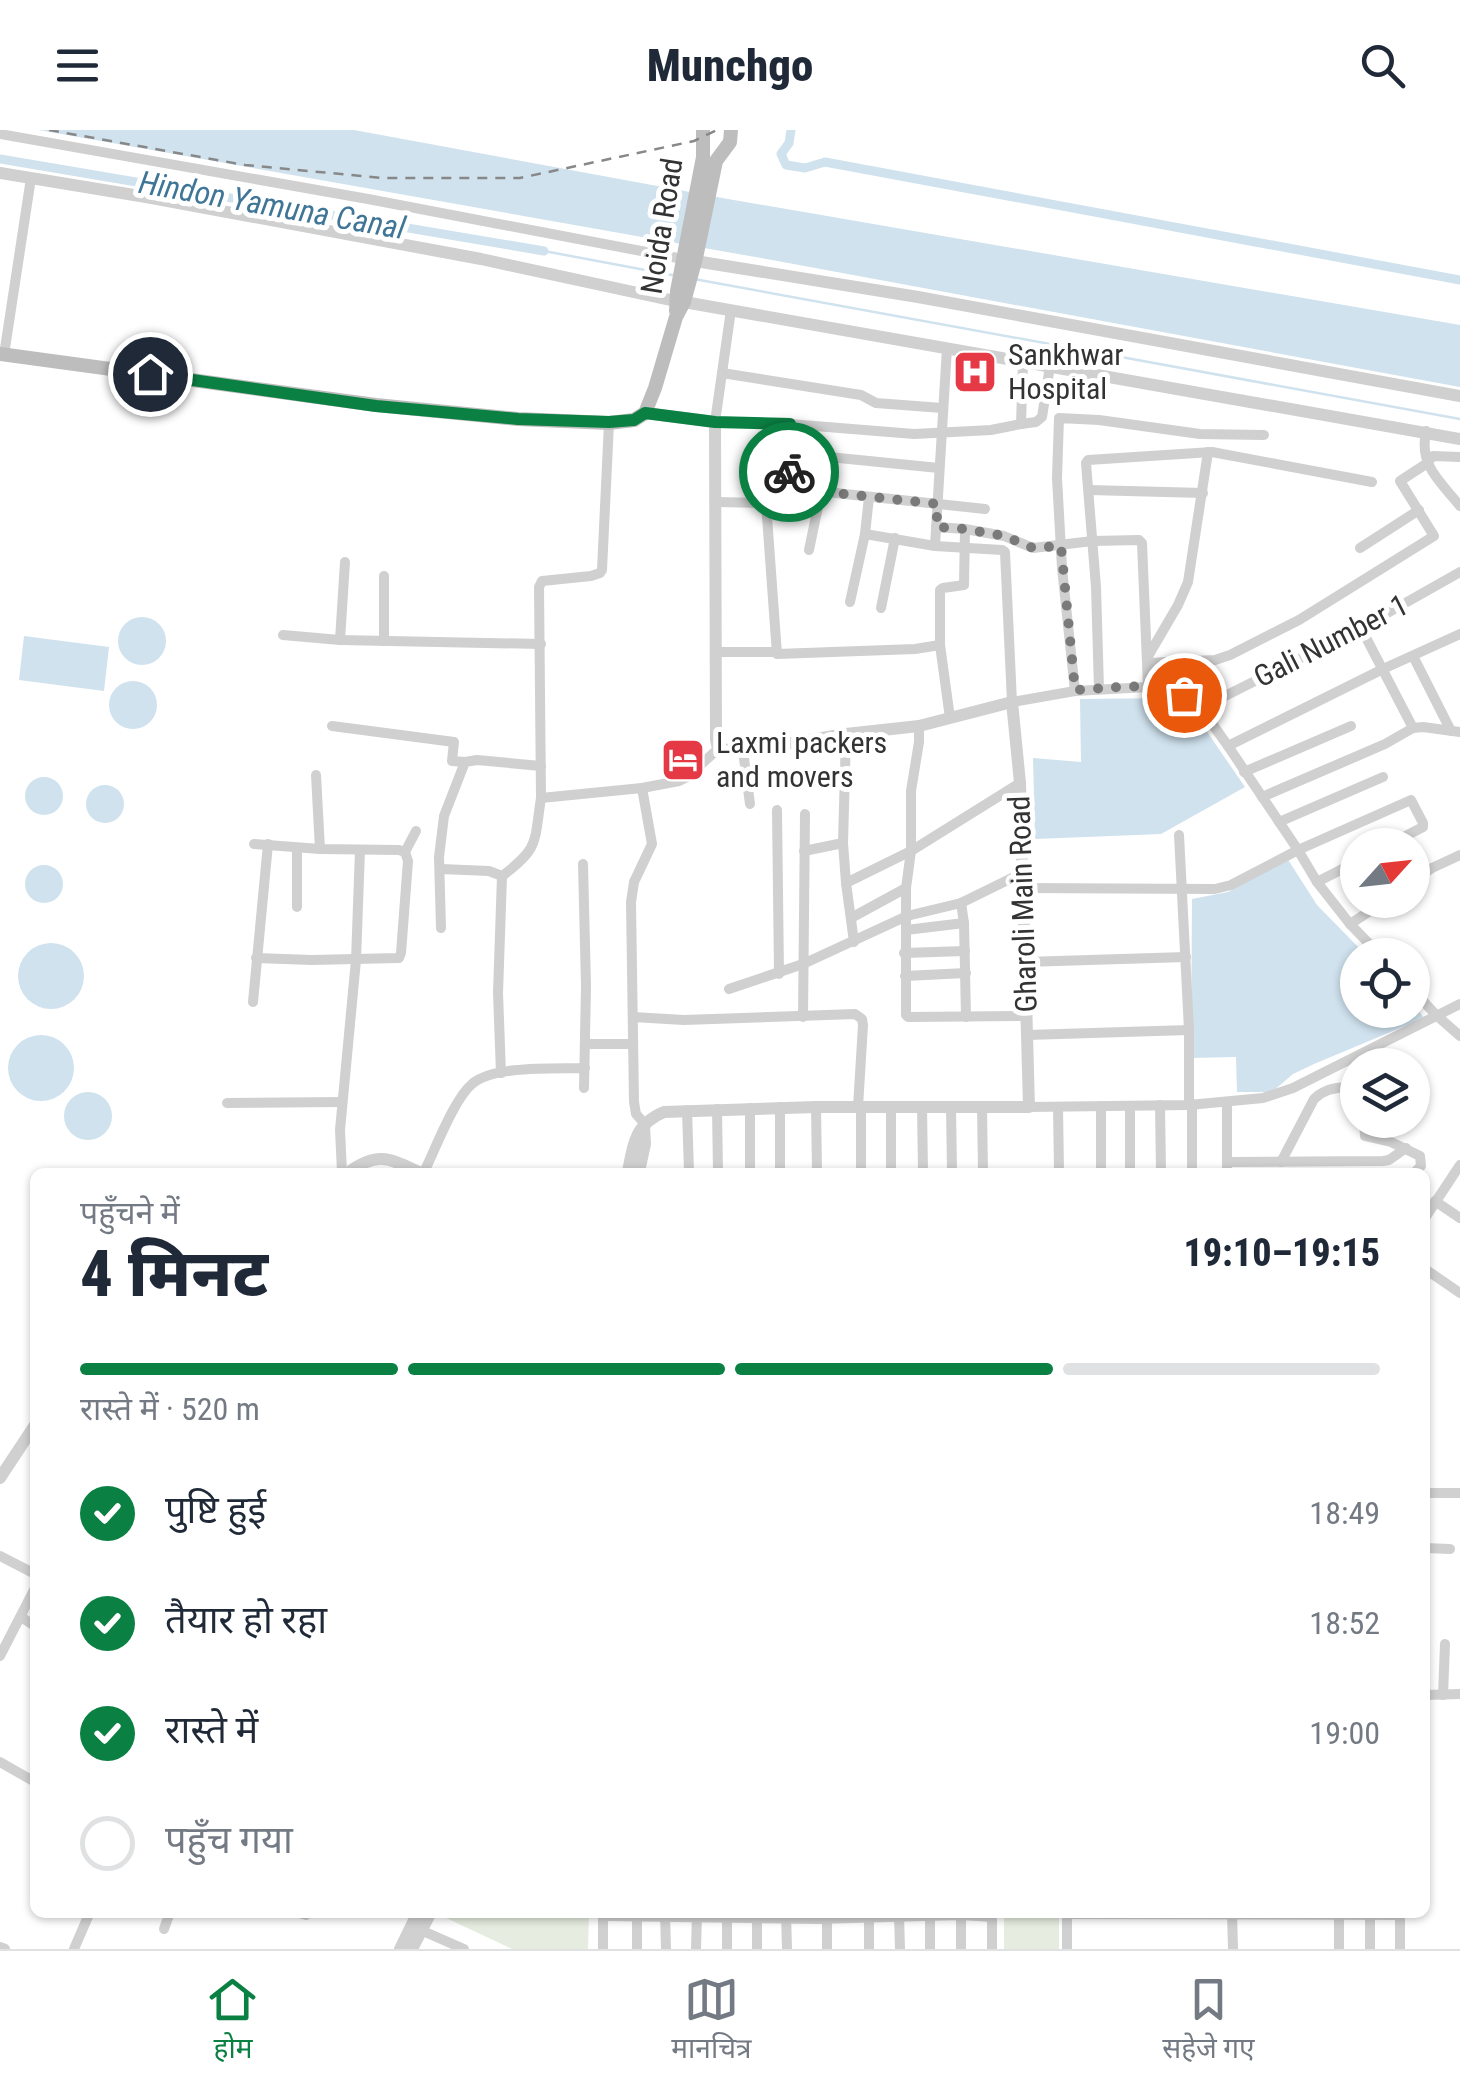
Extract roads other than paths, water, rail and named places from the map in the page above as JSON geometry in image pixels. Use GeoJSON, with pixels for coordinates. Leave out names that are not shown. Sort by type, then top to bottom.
{"type":"FeatureCollection","features":[{"type":"Feature","properties":{"kind":"main road","name":"Noida Road"},"geometry":{"type":"LineString","coordinates":[[703,189],[730,142],[731,130]]}},
{"type":"Feature","properties":{"kind":"main road","name":"Noida Road"},"geometry":{"type":"LineString","coordinates":[[645,413],[656,388],[689,263],[703,189],[703,137]]}},
{"type":"Feature","properties":{"kind":"main road"},"geometry":{"type":"LineString","coordinates":[[703,137],[712,154],[722,153]]}},
{"type":"Feature","properties":{"kind":"main road"},"geometry":{"type":"LineString","coordinates":[[2,355],[376,406],[518,419],[609,422],[634,420],[645,413]]}},
{"type":"Feature","properties":{"kind":"street"},"geometry":{"type":"LineString","coordinates":[[0,134],[368,199],[689,263],[956,304],[1460,396]]}},
{"type":"Feature","properties":{"kind":"street"},"geometry":{"type":"LineString","coordinates":[[0,172],[481,259],[731,310],[1460,439]]}},
{"type":"Feature","properties":{"kind":"street"},"geometry":{"type":"LineString","coordinates":[[2,355],[32,178]]}},
{"type":"Feature","properties":{"kind":"street"},"geometry":{"type":"LineString","coordinates":[[718,749],[715,422],[731,310]]}},
{"type":"Feature","properties":{"kind":"street"},"geometry":{"type":"LineString","coordinates":[[935,546],[947,348]]}},
{"type":"Feature","properties":{"kind":"street"},"geometry":{"type":"LineString","coordinates":[[1021,424],[1022,362]]}},
{"type":"Feature","properties":{"kind":"street"},"geometry":{"type":"LineString","coordinates":[[645,413],[715,422],[914,434],[990,430],[1036,422],[1042,417],[1050,366]]}},
{"type":"Feature","properties":{"kind":"street"},"geometry":{"type":"LineString","coordinates":[[722,373],[860,394],[876,403],[942,408]]}},
{"type":"Feature","properties":{"kind":"street"},"geometry":{"type":"LineString","coordinates":[[1042,417],[1099,420],[1200,434],[1264,434]]}},
{"type":"Feature","properties":{"kind":"street"},"geometry":{"type":"LineString","coordinates":[[1060,418],[1057,478],[1075,690]]}},
{"type":"Feature","properties":{"kind":"street"},"geometry":{"type":"LineString","coordinates":[[502,876],[530,852],[541,798],[540,584],[591,576],[602,570],[609,422]]}},
{"type":"Feature","properties":{"kind":"street"},"geometry":{"type":"LineString","coordinates":[[788,488],[790,424]]}},
{"type":"Feature","properties":{"kind":"street"},"geometry":{"type":"LineString","coordinates":[[1426,431],[1426,464],[1460,506]]}},
{"type":"Feature","properties":{"kind":"street"},"geometry":{"type":"LineString","coordinates":[[1147,661],[1188,582],[1208,452]]}},
{"type":"Feature","properties":{"kind":"street"},"geometry":{"type":"LineString","coordinates":[[1099,689],[1086,463],[1092,459],[1208,452],[1372,482]]}},
{"type":"Feature","properties":{"kind":"street"},"geometry":{"type":"LineString","coordinates":[[790,453],[939,468]]}},
{"type":"Feature","properties":{"kind":"street"},"geometry":{"type":"LineString","coordinates":[[1147,661],[1223,658],[1298,620],[1434,536],[1400,480],[1433,456],[1460,458]]}},
{"type":"Feature","properties":{"kind":"street"},"geometry":{"type":"LineString","coordinates":[[716,502],[766,503],[788,488],[985,509]]}},
{"type":"Feature","properties":{"kind":"street"},"geometry":{"type":"LineString","coordinates":[[1088,490],[1202,493]]}},
{"type":"Feature","properties":{"kind":"street"},"geometry":{"type":"LineString","coordinates":[[810,550],[821,492]]}},
{"type":"Feature","properties":{"kind":"street"},"geometry":{"type":"LineString","coordinates":[[850,602],[869,497]]}},
{"type":"Feature","properties":{"kind":"street"},"geometry":{"type":"LineString","coordinates":[[766,503],[776,652]]}},
{"type":"Feature","properties":{"kind":"street"},"geometry":{"type":"LineString","coordinates":[[1360,548],[1420,510]]}},
{"type":"Feature","properties":{"kind":"street"},"geometry":{"type":"LineString","coordinates":[[936,527],[1004,536],[1033,548],[1093,541],[1141,541],[1148,687]]}},
{"type":"Feature","properties":{"kind":"street"},"geometry":{"type":"LineString","coordinates":[[950,718],[940,646],[941,588],[964,585],[965,529]]}},
{"type":"Feature","properties":{"kind":"street"},"geometry":{"type":"LineString","coordinates":[[865,534],[1005,552],[1012,702]]}},
{"type":"Feature","properties":{"kind":"street"},"geometry":{"type":"LineString","coordinates":[[881,608],[895,538]]}},
{"type":"Feature","properties":{"kind":"street"},"geometry":{"type":"LineString","coordinates":[[340,640],[345,562]]}},
{"type":"Feature","properties":{"kind":"street","name":"Gali Number 1"},"geometry":{"type":"LineString","coordinates":[[1201,708],[1361,628],[1460,572]]}},
{"type":"Feature","properties":{"kind":"street"},"geometry":{"type":"LineString","coordinates":[[384,576],[384,641]]}},
{"type":"Feature","properties":{"kind":"street"},"geometry":{"type":"LineString","coordinates":[[1361,628],[1413,728]]}},
{"type":"Feature","properties":{"kind":"street"},"geometry":{"type":"LineString","coordinates":[[1228,746],[1460,634]]}},
{"type":"Feature","properties":{"kind":"street"},"geometry":{"type":"LineString","coordinates":[[282,636],[541,644]]}},
{"type":"Feature","properties":{"kind":"street"},"geometry":{"type":"LineString","coordinates":[[716,652],[780,654],[940,646]]}},
{"type":"Feature","properties":{"kind":"street"},"geometry":{"type":"LineString","coordinates":[[1412,656],[1455,732]]}},
{"type":"Feature","properties":{"kind":"street"},"geometry":{"type":"LineString","coordinates":[[541,798],[683,780],[718,749],[742,751],[919,726],[1075,690],[1148,687],[1176,691],[1201,708],[1316,882],[1364,938]]}},
{"type":"Feature","properties":{"kind":"street","name":"Gharoli Main Road"},"geometry":{"type":"LineString","coordinates":[[1012,702],[1020,784],[1029,1107]]}},
{"type":"Feature","properties":{"kind":"street"},"geometry":{"type":"LineString","coordinates":[[332,726],[454,742],[452,761],[541,766]]}},
{"type":"Feature","properties":{"kind":"street"},"geometry":{"type":"LineString","coordinates":[[919,726],[906,888],[904,953],[908,1017],[1026,1016]]}},
{"type":"Feature","properties":{"kind":"street"},"geometry":{"type":"LineString","coordinates":[[1244,772],[1351,726]]}},
{"type":"Feature","properties":{"kind":"street"},"geometry":{"type":"LineString","coordinates":[[1262,797],[1413,728],[1455,732]]}},
{"type":"Feature","properties":{"kind":"street"},"geometry":{"type":"LineString","coordinates":[[846,734],[844,843],[854,942]]}},
{"type":"Feature","properties":{"kind":"street"},"geometry":{"type":"LineString","coordinates":[[742,751],[750,804]]}},
{"type":"Feature","properties":{"kind":"street"},"geometry":{"type":"LineString","coordinates":[[441,928],[439,857],[444,816],[465,762]]}},
{"type":"Feature","properties":{"kind":"street"},"geometry":{"type":"LineString","coordinates":[[316,775],[320,849]]}},
{"type":"Feature","properties":{"kind":"street"},"geometry":{"type":"LineString","coordinates":[[1279,822],[1383,777]]}},
{"type":"Feature","properties":{"kind":"street"},"geometry":{"type":"LineString","coordinates":[[846,883],[911,851],[1020,784]]}},
{"type":"Feature","properties":{"kind":"street"},"geometry":{"type":"LineString","coordinates":[[641,1168],[645,1144],[644,1124],[636,1114],[631,892],[652,844],[642,788]]}},
{"type":"Feature","properties":{"kind":"street"},"geometry":{"type":"LineString","coordinates":[[1348,828],[1411,800],[1423,823],[1420,828]]}},
{"type":"Feature","properties":{"kind":"street"},"geometry":{"type":"LineString","coordinates":[[777,810],[779,974]]}},
{"type":"Feature","properties":{"kind":"street"},"geometry":{"type":"LineString","coordinates":[[802,1017],[805,814]]}},
{"type":"Feature","properties":{"kind":"street"},"geometry":{"type":"LineString","coordinates":[[256,958],[398,958],[402,954],[408,860],[405,852],[416,831]]}},
{"type":"Feature","properties":{"kind":"street"},"geometry":{"type":"LineString","coordinates":[[729,989],[779,974],[907,916],[961,903],[1022,880],[1215,889],[1231,885],[1340,831]]}},
{"type":"Feature","properties":{"kind":"street"},"geometry":{"type":"LineString","coordinates":[[1179,835],[1192,1168]]}},
{"type":"Feature","properties":{"kind":"street"},"geometry":{"type":"LineString","coordinates":[[804,851],[844,843]]}},
{"type":"Feature","properties":{"kind":"street"},"geometry":{"type":"LineString","coordinates":[[254,844],[405,852]]}},
{"type":"Feature","properties":{"kind":"street"},"geometry":{"type":"LineString","coordinates":[[253,1002],[268,844]]}},
{"type":"Feature","properties":{"kind":"street"},"geometry":{"type":"LineString","coordinates":[[297,848],[297,907]]}},
{"type":"Feature","properties":{"kind":"street"},"geometry":{"type":"LineString","coordinates":[[345,1168],[340,1130],[356,960],[360,850]]}},
{"type":"Feature","properties":{"kind":"street"},"geometry":{"type":"LineString","coordinates":[[1430,869],[1460,855]]}},
{"type":"Feature","properties":{"kind":"street"},"geometry":{"type":"LineString","coordinates":[[583,864],[584,1088]]}},
{"type":"Feature","properties":{"kind":"street"},"geometry":{"type":"LineString","coordinates":[[441,869],[489,871],[502,876]]}},
{"type":"Feature","properties":{"kind":"street"},"geometry":{"type":"LineString","coordinates":[[1316,882],[1340,870]]}},
{"type":"Feature","properties":{"kind":"street"},"geometry":{"type":"LineString","coordinates":[[502,876],[498,993],[502,1072]]}},
{"type":"Feature","properties":{"kind":"street"},"geometry":{"type":"LineString","coordinates":[[850,918],[906,888]]}},
{"type":"Feature","properties":{"kind":"street"},"geometry":{"type":"LineString","coordinates":[[961,903],[966,1017]]}},
{"type":"Feature","properties":{"kind":"street"},"geometry":{"type":"LineString","coordinates":[[1350,924],[1359,918]]}},
{"type":"Feature","properties":{"kind":"street"},"geometry":{"type":"LineString","coordinates":[[906,930],[964,923]]}},
{"type":"Feature","properties":{"kind":"street"},"geometry":{"type":"LineString","coordinates":[[904,953],[965,950]]}},
{"type":"Feature","properties":{"kind":"street"},"geometry":{"type":"LineString","coordinates":[[1025,962],[1186,957]]}},
{"type":"Feature","properties":{"kind":"street"},"geometry":{"type":"LineString","coordinates":[[905,976],[966,972]]}},
{"type":"Feature","properties":{"kind":"street"},"geometry":{"type":"LineString","coordinates":[[629,1168],[635,1140],[644,1124],[664,1112],[816,1106],[1160,1106],[1263,1098],[1293,1088],[1460,1004]]}},
{"type":"Feature","properties":{"kind":"street"},"geometry":{"type":"LineString","coordinates":[[1430,1008],[1460,1036]]}},
{"type":"Feature","properties":{"kind":"street"},"geometry":{"type":"LineString","coordinates":[[633,1017],[684,1020],[855,1014],[862,1020],[861,1168]]}},
{"type":"Feature","properties":{"kind":"street"},"geometry":{"type":"LineString","coordinates":[[1027,1035],[1189,1030]]}},
{"type":"Feature","properties":{"kind":"street"},"geometry":{"type":"LineString","coordinates":[[586,1044],[634,1044]]}},
{"type":"Feature","properties":{"kind":"street"},"geometry":{"type":"LineString","coordinates":[[424,1168],[462,1094],[481,1077],[502,1072],[585,1068]]}},
{"type":"Feature","properties":{"kind":"street"},"geometry":{"type":"LineString","coordinates":[[1282,1162],[1314,1099],[1330,1089],[1340,1089]]}},
{"type":"Feature","properties":{"kind":"street"},"geometry":{"type":"LineString","coordinates":[[227,1103],[342,1102]]}},
{"type":"Feature","properties":{"kind":"street"},"geometry":{"type":"LineString","coordinates":[[1227,1103],[1227,1167],[1282,1162],[1302,1167],[1350,1167],[1386,1161],[1406,1148]]}},
{"type":"Feature","properties":{"kind":"street"},"geometry":{"type":"LineString","coordinates":[[816,1106],[817,1168]]}},
{"type":"Feature","properties":{"kind":"street"},"geometry":{"type":"LineString","coordinates":[[890,1106],[891,1168]]}},
{"type":"Feature","properties":{"kind":"street"},"geometry":{"type":"LineString","coordinates":[[951,1106],[952,1168]]}},
{"type":"Feature","properties":{"kind":"street"},"geometry":{"type":"LineString","coordinates":[[1058,1106],[1059,1168]]}},
{"type":"Feature","properties":{"kind":"street"},"geometry":{"type":"LineString","coordinates":[[1101,1106],[1101,1168]]}},
{"type":"Feature","properties":{"kind":"street"},"geometry":{"type":"LineString","coordinates":[[1130,1106],[1130,1168]]}},
{"type":"Feature","properties":{"kind":"street"},"geometry":{"type":"LineString","coordinates":[[1160,1106],[1161,1168]]}},
{"type":"Feature","properties":{"kind":"street"},"geometry":{"type":"LineString","coordinates":[[922,1107],[923,1168]]}},
{"type":"Feature","properties":{"kind":"street"},"geometry":{"type":"LineString","coordinates":[[982,1107],[982,1168]]}},
{"type":"Feature","properties":{"kind":"street"},"geometry":{"type":"LineString","coordinates":[[750,1108],[750,1168]]}},
{"type":"Feature","properties":{"kind":"street"},"geometry":{"type":"LineString","coordinates":[[780,1108],[780,1168]]}},
{"type":"Feature","properties":{"kind":"street"},"geometry":{"type":"LineString","coordinates":[[717,1109],[718,1168]]}},
{"type":"Feature","properties":{"kind":"street"},"geometry":{"type":"LineString","coordinates":[[687,1110],[689,1168]]}},
{"type":"Feature","properties":{"kind":"street"},"geometry":{"type":"LineString","coordinates":[[1375,1138],[1406,1148],[1422,1159],[1420,1168]]}},
{"type":"Feature","properties":{"kind":"street"},"geometry":{"type":"LineString","coordinates":[[354,1168],[373,1158],[389,1158],[413,1168]]}},
{"type":"Feature","properties":{"kind":"street"},"geometry":{"type":"LineString","coordinates":[[1430,1210],[1460,1165]]}},
{"type":"Feature","properties":{"kind":"street"},"geometry":{"type":"LineString","coordinates":[[1436,1201],[1460,1218]]}},
{"type":"Feature","properties":{"kind":"street"},"geometry":{"type":"LineString","coordinates":[[1430,1272],[1460,1292]]}},
{"type":"Feature","properties":{"kind":"street"},"geometry":{"type":"LineString","coordinates":[[0,1478],[30,1433]]}},
{"type":"Feature","properties":{"kind":"street"},"geometry":{"type":"LineString","coordinates":[[1430,1493],[1460,1493]]}},
{"type":"Feature","properties":{"kind":"street"},"geometry":{"type":"LineString","coordinates":[[1430,1548],[1450,1549]]}},
{"type":"Feature","properties":{"kind":"street"},"geometry":{"type":"LineString","coordinates":[[0,1556],[30,1571]]}},
{"type":"Feature","properties":{"kind":"street"},"geometry":{"type":"LineString","coordinates":[[0,1656],[30,1599]]}},
{"type":"Feature","properties":{"kind":"street"},"geometry":{"type":"LineString","coordinates":[[21,1618],[30,1623]]}},
{"type":"Feature","properties":{"kind":"street"},"geometry":{"type":"LineString","coordinates":[[1444,1695],[1445,1644]]}},
{"type":"Feature","properties":{"kind":"street"},"geometry":{"type":"LineString","coordinates":[[1430,1695],[1460,1694]]}},
{"type":"Feature","properties":{"kind":"street"},"geometry":{"type":"LineString","coordinates":[[0,1762],[30,1779]]}},
{"type":"Feature","properties":{"kind":"street"},"geometry":{"type":"LineString","coordinates":[[74,1949],[87,1918]]}},
{"type":"Feature","properties":{"kind":"street"},"geometry":{"type":"LineString","coordinates":[[164,1929],[168,1918]]}},
{"type":"Feature","properties":{"kind":"street"},"geometry":{"type":"LineString","coordinates":[[603,1918],[603,1949]]}},
{"type":"Feature","properties":{"kind":"street"},"geometry":{"type":"LineString","coordinates":[[636,1918],[636,1949]]}},
{"type":"Feature","properties":{"kind":"street"},"geometry":{"type":"LineString","coordinates":[[665,1918],[666,1949]]}},
{"type":"Feature","properties":{"kind":"street"},"geometry":{"type":"LineString","coordinates":[[696,1949],[697,1918]]}},
{"type":"Feature","properties":{"kind":"street"},"geometry":{"type":"LineString","coordinates":[[727,1918],[727,1949]]}},
{"type":"Feature","properties":{"kind":"street"},"geometry":{"type":"LineString","coordinates":[[757,1918],[757,1949]]}},
{"type":"Feature","properties":{"kind":"street"},"geometry":{"type":"LineString","coordinates":[[786,1918],[787,1949]]}},
{"type":"Feature","properties":{"kind":"street"},"geometry":{"type":"LineString","coordinates":[[827,1918],[827,1949]]}},
{"type":"Feature","properties":{"kind":"street"},"geometry":{"type":"LineString","coordinates":[[869,1918],[870,1949]]}},
{"type":"Feature","properties":{"kind":"street"},"geometry":{"type":"LineString","coordinates":[[900,1918],[900,1949]]}},
{"type":"Feature","properties":{"kind":"street"},"geometry":{"type":"LineString","coordinates":[[930,1918],[930,1949]]}},
{"type":"Feature","properties":{"kind":"street"},"geometry":{"type":"LineString","coordinates":[[961,1918],[961,1949]]}},
{"type":"Feature","properties":{"kind":"street"},"geometry":{"type":"LineString","coordinates":[[992,1918],[992,1949]]}},
{"type":"Feature","properties":{"kind":"street"},"geometry":{"type":"LineString","coordinates":[[1066,1918],[1067,1949]]}},
{"type":"Feature","properties":{"kind":"street"},"geometry":{"type":"LineString","coordinates":[[1232,1918],[1232,1949]]}},
{"type":"Feature","properties":{"kind":"street"},"geometry":{"type":"LineString","coordinates":[[1339,1918],[1339,1949]]}},
{"type":"Feature","properties":{"kind":"street"},"geometry":{"type":"LineString","coordinates":[[1370,1918],[1370,1949]]}},
{"type":"Feature","properties":{"kind":"street"},"geometry":{"type":"LineString","coordinates":[[1400,1918],[1400,1949]]}},
{"type":"Feature","properties":{"kind":"street"},"geometry":{"type":"LineString","coordinates":[[400,1949],[417,1923]]}},
{"type":"Feature","properties":{"kind":"street"},"geometry":{"type":"LineString","coordinates":[[412,1949],[417,1923]]}},
{"type":"Feature","properties":{"kind":"street"},"geometry":{"type":"LineString","coordinates":[[417,1923],[464,1949]]}},
{"type":"Feature","properties":{"kind":"water"},"geometry":{"type":"Polygon","coordinates":[[[39,130],[354,130],[728,199],[1460,325],[1460,387],[772,260],[39,130]]]}},
{"type":"Feature","properties":{"kind":"water"},"geometry":{"type":"Polygon","coordinates":[[[142,617],[159,624],[166,641],[159,658],[142,665],[125,658],[118,641],[125,624],[142,617]]]}},
{"type":"Feature","properties":{"kind":"water"},"geometry":{"type":"Polygon","coordinates":[[[24,636],[109,647],[104,691],[19,680],[24,636]]]}},
{"type":"Feature","properties":{"kind":"water"},"geometry":{"type":"Polygon","coordinates":[[[133,681],[150,688],[157,705],[150,722],[133,729],[116,722],[109,705],[116,688],[133,681]]]}},
{"type":"Feature","properties":{"kind":"water"},"geometry":{"type":"Polygon","coordinates":[[[1167,698],[1192,710],[1245,787],[1161,834],[1035,839],[1033,758],[1081,762],[1080,699],[1167,698]]]}},
{"type":"Feature","properties":{"kind":"water"},"geometry":{"type":"Polygon","coordinates":[[[44,777],[57,783],[63,796],[57,809],[44,815],[31,809],[25,796],[31,783],[44,777]]]}},
{"type":"Feature","properties":{"kind":"water"},"geometry":{"type":"Polygon","coordinates":[[[105,785],[118,791],[124,804],[118,817],[105,823],[92,817],[86,804],[92,791],[105,785]]]}},
{"type":"Feature","properties":{"kind":"water"},"geometry":{"type":"Polygon","coordinates":[[[1287,858],[1317,905],[1349,938],[1340,938],[1340,1028],[1400,1028],[1352,1048],[1340,1048],[1340,1053],[1293,1074],[1272,1092],[1237,1092],[1236,1057],[1191,1058],[1192,899],[1228,892],[1287,858]]]}},
{"type":"Feature","properties":{"kind":"water"},"geometry":{"type":"Polygon","coordinates":[[[44,865],[57,871],[63,884],[57,897],[44,903],[31,897],[25,884],[31,871],[44,865]]]}},
{"type":"Feature","properties":{"kind":"water"},"geometry":{"type":"Polygon","coordinates":[[[51,943],[74,953],[84,976],[74,999],[51,1009],[28,999],[18,976],[28,953],[51,943]]]}},
{"type":"Feature","properties":{"kind":"water"},"geometry":{"type":"Polygon","coordinates":[[[41,1035],[64,1045],[74,1068],[64,1091],[41,1101],[18,1091],[8,1068],[18,1045],[41,1035]]]}},
{"type":"Feature","properties":{"kind":"water"},"geometry":{"type":"Polygon","coordinates":[[[88,1092],[105,1099],[112,1116],[105,1133],[88,1140],[71,1133],[64,1116],[71,1099],[88,1092]]]}},
{"type":"Feature","properties":{"kind":"waterway"},"geometry":{"type":"LineString","coordinates":[[791,130],[789,143],[781,154],[786,165],[805,168],[825,162],[1460,280]]}},
{"type":"Feature","properties":{"kind":"waterway","name":"Hindon Yamuna Canal"},"geometry":{"type":"LineString","coordinates":[[0,159],[544,251]]}},
{"type":"Feature","properties":{"kind":"waterway"},"geometry":{"type":"LineString","coordinates":[[544,251],[672,275]]}},
{"type":"Feature","properties":{"kind":"waterway"},"geometry":{"type":"LineString","coordinates":[[694,279],[1460,419]]}},
{"type":"Feature","properties":{"kind":"railway"},"geometry":{"type":"LineString","coordinates":[[49,130],[245,165],[383,178],[520,178],[694,141],[717,130]]}},
{"type":"Feature","properties":{"kind":"place","name":"Sankhwar Hospital"},"geometry":{"type":"Point","coordinates":[975,372]}},
{"type":"Feature","properties":{"kind":"place","name":"Laxmi packers and movers"},"geometry":{"type":"Point","coordinates":[683,760]}}]}
